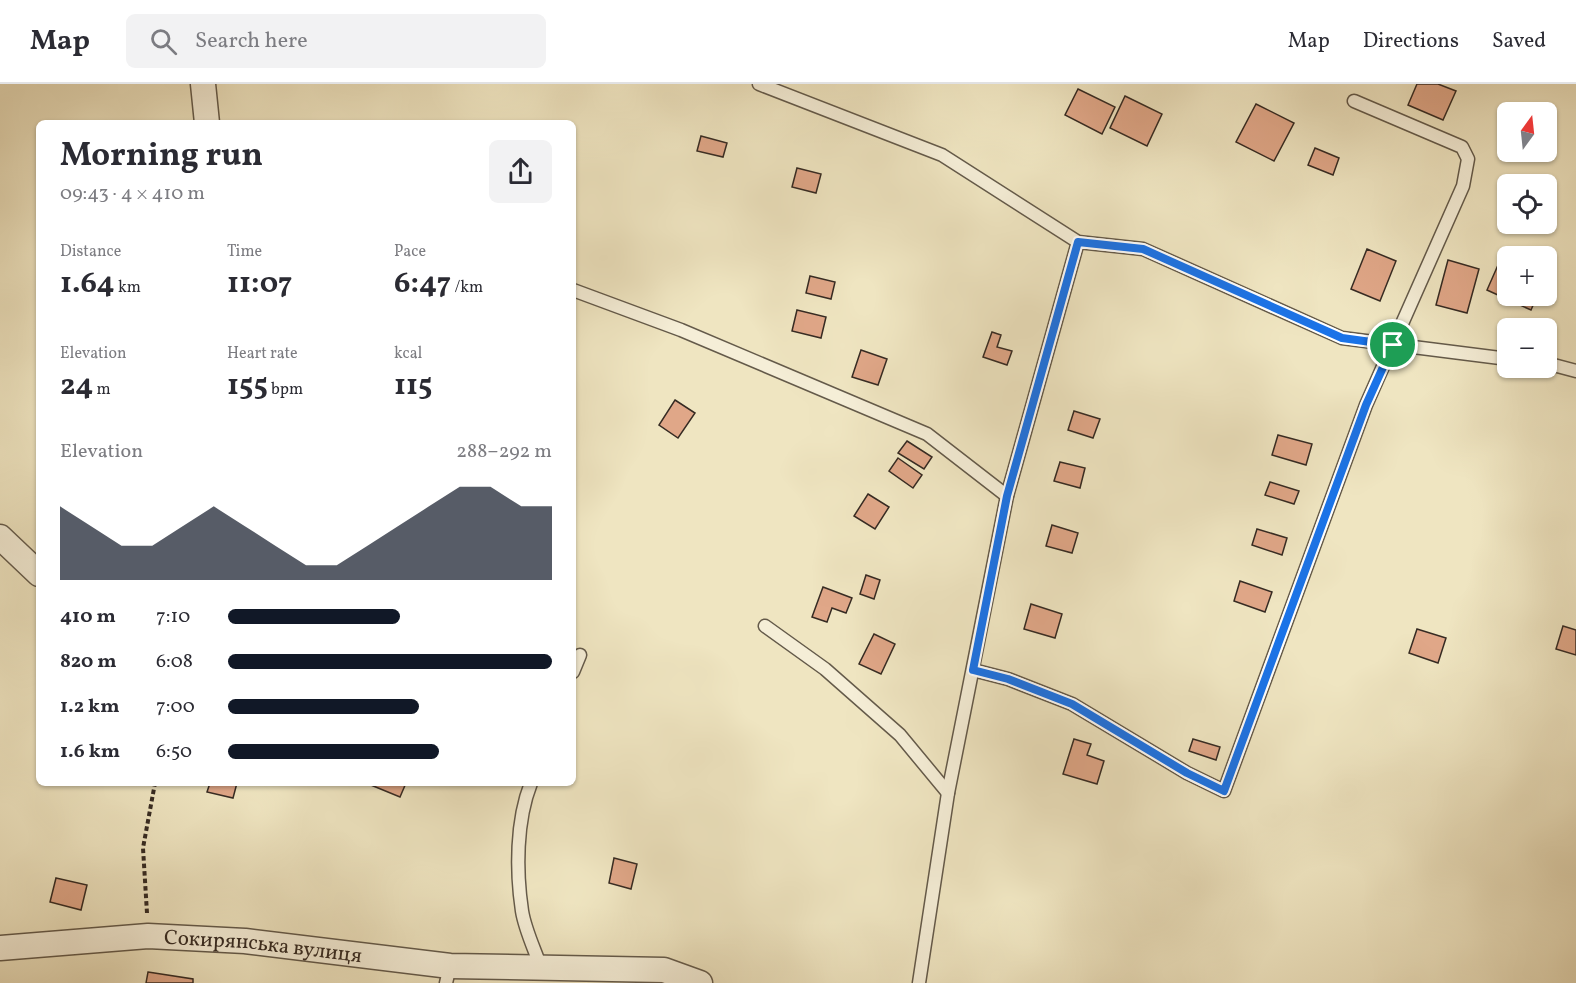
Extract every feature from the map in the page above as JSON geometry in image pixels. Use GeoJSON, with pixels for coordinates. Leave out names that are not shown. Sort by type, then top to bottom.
{"type":"FeatureCollection","features":[{"type":"Feature","properties":{"kind":"street"},"geometry":{"type":"LineString","coordinates":[[202,84],[207,120]]}},
{"type":"Feature","properties":{"kind":"street"},"geometry":{"type":"LineString","coordinates":[[0,537],[36,571]]}},
{"type":"Feature","properties":{"kind":"street","name":"Сокирянська вулиця"},"geometry":{"type":"LineString","coordinates":[[0,948],[148,936],[245,941],[448,975],[541,968],[664,970],[700,983]]}},
{"type":"Feature","properties":{"kind":"lane"},"geometry":{"type":"LineString","coordinates":[[759,84],[942,154],[1078,242],[1143,249],[1342,338],[1497,357]]}},
{"type":"Feature","properties":{"kind":"lane"},"geometry":{"type":"LineString","coordinates":[[973,670],[1008,679],[1072,704],[1187,773],[1224,791],[1366,405],[1463,186],[1468,159],[1462,147],[1354,101]]}},
{"type":"Feature","properties":{"kind":"lane"},"geometry":{"type":"LineString","coordinates":[[919,983],[948,793],[1007,496],[1078,242]]}},
{"type":"Feature","properties":{"kind":"lane"},"geometry":{"type":"LineString","coordinates":[[576,291],[681,330],[927,434],[1007,496]]}},
{"type":"Feature","properties":{"kind":"lane"},"geometry":{"type":"LineString","coordinates":[[1557,366],[1576,371]]}},
{"type":"Feature","properties":{"kind":"lane"},"geometry":{"type":"LineString","coordinates":[[765,626],[825,669],[900,735],[948,793]]}},
{"type":"Feature","properties":{"kind":"lane"},"geometry":{"type":"LineString","coordinates":[[576,665],[580,655]]}},
{"type":"Feature","properties":{"kind":"lane"},"geometry":{"type":"LineString","coordinates":[[530,786],[518,839],[522,912],[541,968]]}},
{"type":"Feature","properties":{"kind":"path"},"geometry":{"type":"LineString","coordinates":[[148,936],[143,848],[154,786]]}},
{"type":"Feature","properties":{"kind":"building"},"geometry":{"type":"Polygon","coordinates":[[[1417,84],[1438,84],[1456,91],[1443,120],[1408,105],[1417,84]]]}},
{"type":"Feature","properties":{"kind":"building"},"geometry":{"type":"Polygon","coordinates":[[[1078,89],[1115,107],[1102,134],[1065,115],[1078,89]]]}},
{"type":"Feature","properties":{"kind":"building"},"geometry":{"type":"Polygon","coordinates":[[[1125,96],[1162,114],[1147,146],[1110,128],[1125,96]]]}},
{"type":"Feature","properties":{"kind":"building"},"geometry":{"type":"Polygon","coordinates":[[[1256,104],[1294,123],[1274,161],[1236,142],[1256,104]]]}},
{"type":"Feature","properties":{"kind":"building"},"geometry":{"type":"Polygon","coordinates":[[[701,136],[727,143],[723,157],[697,151],[701,136]]]}},
{"type":"Feature","properties":{"kind":"building"},"geometry":{"type":"Polygon","coordinates":[[[1315,148],[1339,158],[1333,175],[1308,165],[1315,148]]]}},
{"type":"Feature","properties":{"kind":"building"},"geometry":{"type":"Polygon","coordinates":[[[797,168],[821,174],[816,193],[792,187],[797,168]]]}},
{"type":"Feature","properties":{"kind":"building"},"geometry":{"type":"Polygon","coordinates":[[[1367,249],[1396,261],[1380,301],[1351,289],[1367,249]]]}},
{"type":"Feature","properties":{"kind":"building"},"geometry":{"type":"Polygon","coordinates":[[[1448,260],[1479,269],[1467,313],[1436,305],[1448,260]]]}},
{"type":"Feature","properties":{"kind":"building"},"geometry":{"type":"Polygon","coordinates":[[[1497,267],[1497,295],[1487,290],[1497,267]]]}},
{"type":"Feature","properties":{"kind":"building"},"geometry":{"type":"Polygon","coordinates":[[[810,276],[835,282],[831,299],[806,293],[810,276]]]}},
{"type":"Feature","properties":{"kind":"building"},"geometry":{"type":"Polygon","coordinates":[[[797,310],[826,317],[821,338],[792,331],[797,310]]]}},
{"type":"Feature","properties":{"kind":"building"},"geometry":{"type":"Polygon","coordinates":[[[992,332],[1001,335],[997,347],[1012,351],[1007,365],[983,357],[992,332]]]}},
{"type":"Feature","properties":{"kind":"building"},"geometry":{"type":"Polygon","coordinates":[[[861,350],[887,359],[878,385],[852,377],[861,350]]]}},
{"type":"Feature","properties":{"kind":"building"},"geometry":{"type":"Polygon","coordinates":[[[675,400],[695,413],[678,438],[659,425],[675,400]]]}},
{"type":"Feature","properties":{"kind":"building"},"geometry":{"type":"Polygon","coordinates":[[[1074,411],[1100,419],[1093,438],[1068,430],[1074,411]]]}},
{"type":"Feature","properties":{"kind":"building"},"geometry":{"type":"Polygon","coordinates":[[[1278,435],[1312,444],[1306,465],[1272,455],[1278,435]]]}},
{"type":"Feature","properties":{"kind":"building"},"geometry":{"type":"Polygon","coordinates":[[[907,441],[932,457],[924,469],[898,453],[907,441]]]}},
{"type":"Feature","properties":{"kind":"building"},"geometry":{"type":"Polygon","coordinates":[[[898,458],[922,475],[913,488],[889,471],[898,458]]]}},
{"type":"Feature","properties":{"kind":"building"},"geometry":{"type":"Polygon","coordinates":[[[1060,462],[1085,468],[1080,488],[1054,481],[1060,462]]]}},
{"type":"Feature","properties":{"kind":"building"},"geometry":{"type":"Polygon","coordinates":[[[1270,482],[1299,491],[1294,504],[1265,495],[1270,482]]]}},
{"type":"Feature","properties":{"kind":"building"},"geometry":{"type":"Polygon","coordinates":[[[868,494],[889,507],[875,529],[854,516],[868,494]]]}},
{"type":"Feature","properties":{"kind":"building"},"geometry":{"type":"Polygon","coordinates":[[[1052,525],[1078,533],[1072,553],[1046,546],[1052,525]]]}},
{"type":"Feature","properties":{"kind":"building"},"geometry":{"type":"Polygon","coordinates":[[[1257,529],[1287,538],[1282,555],[1252,545],[1257,529]]]}},
{"type":"Feature","properties":{"kind":"building"},"geometry":{"type":"Polygon","coordinates":[[[866,575],[880,580],[874,599],[860,594],[866,575]]]}},
{"type":"Feature","properties":{"kind":"building"},"geometry":{"type":"Polygon","coordinates":[[[1240,581],[1272,592],[1265,612],[1234,601],[1240,581]]]}},
{"type":"Feature","properties":{"kind":"building"},"geometry":{"type":"Polygon","coordinates":[[[823,587],[852,598],[846,613],[832,608],[827,622],[812,617],[823,587]]]}},
{"type":"Feature","properties":{"kind":"building"},"geometry":{"type":"Polygon","coordinates":[[[1031,604],[1062,614],[1055,638],[1024,629],[1031,604]]]}},
{"type":"Feature","properties":{"kind":"building"},"geometry":{"type":"Polygon","coordinates":[[[1563,626],[1576,630],[1576,655],[1556,649],[1563,626]]]}},
{"type":"Feature","properties":{"kind":"building"},"geometry":{"type":"Polygon","coordinates":[[[1417,629],[1446,638],[1438,663],[1409,653],[1417,629]]]}},
{"type":"Feature","properties":{"kind":"building"},"geometry":{"type":"Polygon","coordinates":[[[874,634],[895,644],[881,674],[859,664],[874,634]]]}},
{"type":"Feature","properties":{"kind":"building"},"geometry":{"type":"Polygon","coordinates":[[[1074,739],[1091,744],[1087,755],[1104,761],[1097,784],[1063,774],[1074,739]]]}},
{"type":"Feature","properties":{"kind":"building"},"geometry":{"type":"Polygon","coordinates":[[[1193,739],[1220,747],[1216,760],[1189,751],[1193,739]]]}},
{"type":"Feature","properties":{"kind":"building"},"geometry":{"type":"Polygon","coordinates":[[[209,786],[236,786],[233,798],[207,792],[209,786]]]}},
{"type":"Feature","properties":{"kind":"building"},"geometry":{"type":"Polygon","coordinates":[[[373,786],[405,786],[400,797],[373,786]]]}},
{"type":"Feature","properties":{"kind":"building"},"geometry":{"type":"Polygon","coordinates":[[[614,858],[637,864],[631,889],[609,883],[614,858]]]}},
{"type":"Feature","properties":{"kind":"building"},"geometry":{"type":"Polygon","coordinates":[[[56,878],[87,885],[81,910],[50,902],[56,878]]]}},
{"type":"Feature","properties":{"kind":"building"},"geometry":{"type":"Polygon","coordinates":[[[148,972],[193,979],[193,983],[146,983],[148,972]]]}},
{"type":"Feature","properties":{"kind":"route"},"geometry":{"type":"LineString","coordinates":[[1078,242],[1143,249],[1342,338],[1393,345],[1366,405],[1224,791],[1187,773],[1072,704],[1008,679],[973,670],[1007,496],[1078,242]]}}]}
